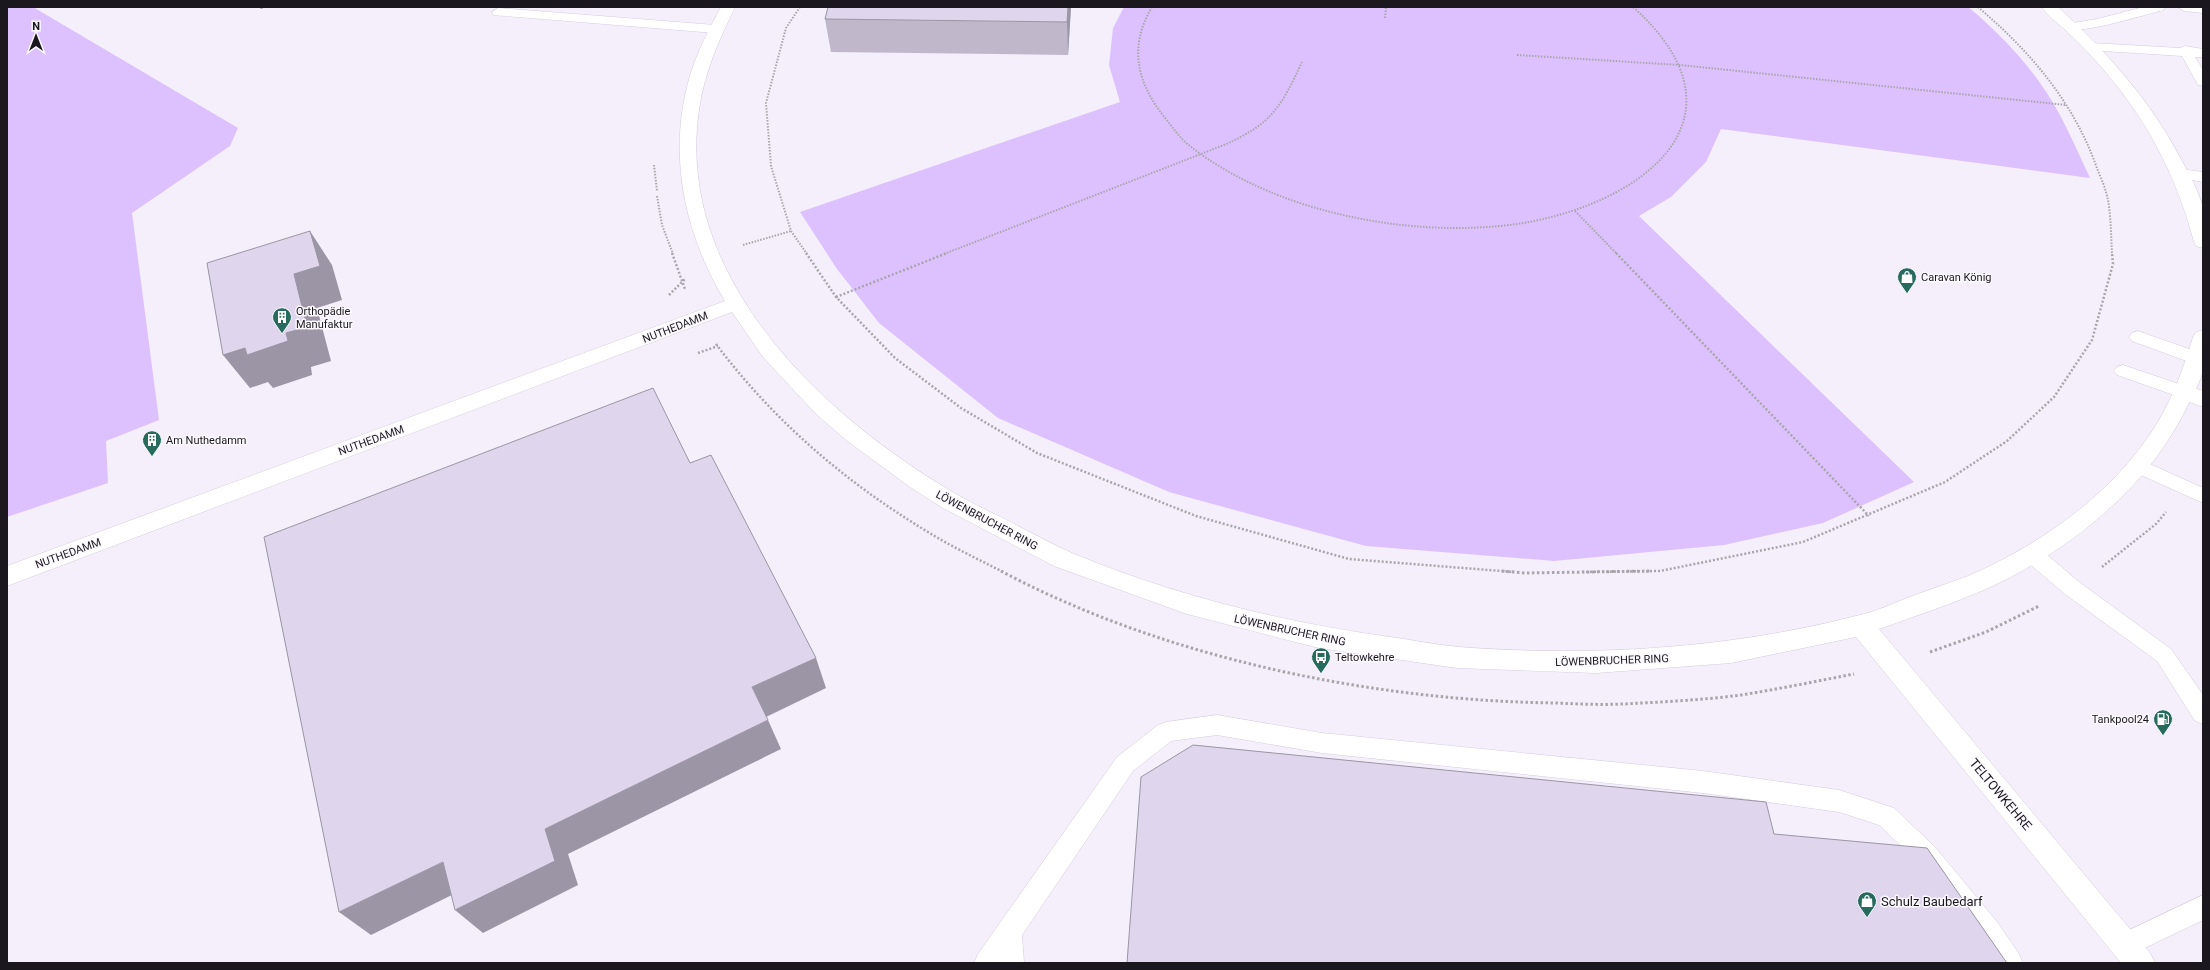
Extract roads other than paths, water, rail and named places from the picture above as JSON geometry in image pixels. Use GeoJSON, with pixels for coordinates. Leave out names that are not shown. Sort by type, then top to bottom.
{"type":"FeatureCollection","features":[{"type":"Feature","properties":{"kind":"street","name":"LÖWENBRUCHER RING"},"geometry":{"type":"LineString","coordinates":[[728,7],[715,29],[703,57],[692,92],[687,123],[688,177],[701,232],[711,258],[735,304],[761,341],[797,383],[833,417],[873,451],[919,483],[970,514],[1066,561],[1118,581],[1249,622],[1328,639],[1388,649],[1459,657],[1565,662],[1660,659],[1717,653],[1775,645],[1860,625],[1910,610],[1956,592],[2032,554],[2064,534],[2095,509],[2139,466],[2173,418],[2194,396],[2203,338]]}},
{"type":"Feature","properties":{"kind":"street"},"geometry":{"type":"LineString","coordinates":[[2049,7],[2092,47],[2142,106],[2162,136],[2181,174],[2192,201],[2203,242]]}},
{"type":"Feature","properties":{"kind":"street","name":"NUTHEDAMM"},"geometry":{"type":"LineString","coordinates":[[7,576],[735,304]]}},
{"type":"Feature","properties":{"kind":"street","name":"TELTOWKEHRE"},"geometry":{"type":"LineString","coordinates":[[1860,625],[2133,954]]}},
{"type":"Feature","properties":{"kind":"lane"},"geometry":{"type":"LineString","coordinates":[[2071,27],[2097,23],[2159,7]]}},
{"type":"Feature","properties":{"kind":"lane"},"geometry":{"type":"LineString","coordinates":[[2184,7],[2203,9]]}},
{"type":"Feature","properties":{"kind":"lane"},"geometry":{"type":"LineString","coordinates":[[498,12],[715,29]]}},
{"type":"Feature","properties":{"kind":"lane"},"geometry":{"type":"LineString","coordinates":[[2092,47],[2185,50],[2203,53]]}},
{"type":"Feature","properties":{"kind":"lane"},"geometry":{"type":"LineString","coordinates":[[2185,50],[2203,82]]}},
{"type":"Feature","properties":{"kind":"lane"},"geometry":{"type":"LineString","coordinates":[[2181,174],[2203,177]]}},
{"type":"Feature","properties":{"kind":"lane"},"geometry":{"type":"LineString","coordinates":[[2138,337],[2200,360]]}},
{"type":"Feature","properties":{"kind":"lane"},"geometry":{"type":"LineString","coordinates":[[2123,371],[2194,396]]}},
{"type":"Feature","properties":{"kind":"lane"},"geometry":{"type":"LineString","coordinates":[[2139,466],[2195,492]]}},
{"type":"Feature","properties":{"kind":"lane"},"geometry":{"type":"LineString","coordinates":[[2032,554],[2072,588],[2164,656],[2203,714]]}},
{"type":"Feature","properties":{"kind":"lane"},"geometry":{"type":"LineString","coordinates":[[987,963],[1010,932],[1125,764],[1166,732],[1217,725],[1322,743],[1695,782],[1839,801],[1886,816],[1927,855],[1989,932],[2010,963]]}},
{"type":"Feature","properties":{"kind":"lane"},"geometry":{"type":"LineString","coordinates":[[2133,954],[2203,907]]}},
{"type":"Feature","properties":{"kind":"lane"},"geometry":{"type":"LineString","coordinates":[[1010,932],[1011,963]]}},
{"type":"Feature","properties":{"kind":"place","name":"Caravan König"},"geometry":{"type":"Point","coordinates":[1907,294]}},
{"type":"Feature","properties":{"kind":"place","name":"Orthopädie Manufaktur"},"geometry":{"type":"Point","coordinates":[282,334]}},
{"type":"Feature","properties":{"kind":"place","name":"Am Nuthedamm"},"geometry":{"type":"Point","coordinates":[152,457]}},
{"type":"Feature","properties":{"kind":"place","name":"Teltowkehre"},"geometry":{"type":"Point","coordinates":[1321,674]}},
{"type":"Feature","properties":{"kind":"place","name":"Tankpool24"},"geometry":{"type":"Point","coordinates":[2163,736]}},
{"type":"Feature","properties":{"kind":"place","name":"Schulz Baubedarf"},"geometry":{"type":"Point","coordinates":[1867,918]}}]}
